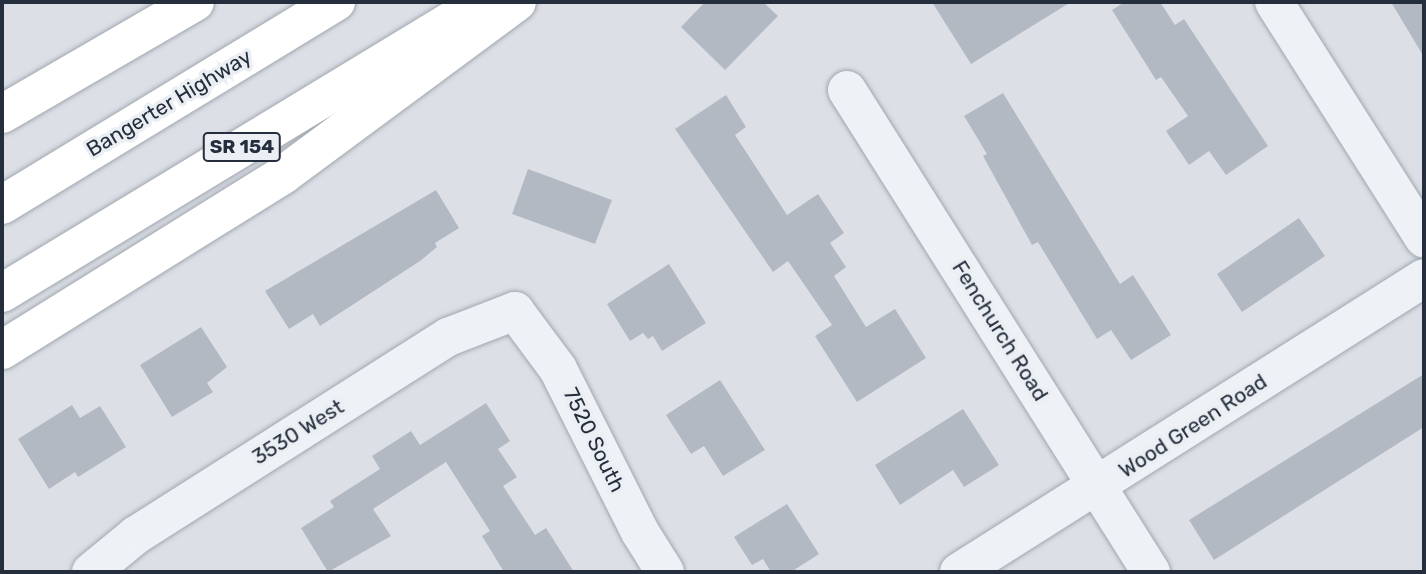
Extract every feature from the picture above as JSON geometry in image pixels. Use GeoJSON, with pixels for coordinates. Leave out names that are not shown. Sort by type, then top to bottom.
{"type":"FeatureCollection","features":[{"type":"Feature","properties":{"kind":"highway"},"geometry":{"type":"LineString","coordinates":[[2,114],[195,2]]}},
{"type":"Feature","properties":{"kind":"highway","name":"Bangerter Highway"},"geometry":{"type":"LineString","coordinates":[[2,205],[336,2]]}},
{"type":"Feature","properties":{"kind":"highway","name":"SR 154"},"geometry":{"type":"LineString","coordinates":[[2,293],[483,2]]}},
{"type":"Feature","properties":{"kind":"highway"},"geometry":{"type":"LineString","coordinates":[[2,351],[283,175],[517,2]]}},
{"type":"Feature","properties":{"kind":"street"},"geometry":{"type":"LineString","coordinates":[[1274,2],[1424,238]]}},
{"type":"Feature","properties":{"kind":"street","name":"Fenchurch Road"},"geometry":{"type":"LineString","coordinates":[[847,90],[1152,572]]}},
{"type":"Feature","properties":{"kind":"street","name":"Wood Green Road"},"geometry":{"type":"LineString","coordinates":[[960,572],[1424,278]]}},
{"type":"Feature","properties":{"kind":"street","name":"3530 West"},"geometry":{"type":"LineString","coordinates":[[91,572],[136,535],[448,337],[515,311]]}},
{"type":"Feature","properties":{"kind":"street","name":"7520 South"},"geometry":{"type":"LineString","coordinates":[[515,311],[558,369],[640,532],[666,572]]}},
{"type":"Feature","properties":{"kind":"building"},"geometry":{"type":"Polygon","coordinates":[[[705,2],[763,2],[778,16],[725,70],[681,27],[705,2]]]}},
{"type":"Feature","properties":{"kind":"building"},"geometry":{"type":"Polygon","coordinates":[[[932,2],[1071,2],[971,64],[932,2]]]}},
{"type":"Feature","properties":{"kind":"building"},"geometry":{"type":"Polygon","coordinates":[[[1125,2],[1160,2],[1175,25],[1184,19],[1268,146],[1226,175],[1209,151],[1189,165],[1166,131],[1188,116],[1161,77],[1156,80],[1112,10],[1125,2]]]}},
{"type":"Feature","properties":{"kind":"building"},"geometry":{"type":"Polygon","coordinates":[[[1391,2],[1424,2],[1424,57],[1391,2]]]}},
{"type":"Feature","properties":{"kind":"building"},"geometry":{"type":"Polygon","coordinates":[[[1003,93],[1120,284],[1133,275],[1171,335],[1131,360],[1111,330],[1097,339],[1038,242],[1032,245],[983,156],[987,154],[964,116],[1003,93]]]}},
{"type":"Feature","properties":{"kind":"building"},"geometry":{"type":"Polygon","coordinates":[[[726,95],[746,127],[735,135],[787,215],[818,194],[844,233],[830,243],[846,267],[834,276],[866,327],[895,309],[926,358],[857,402],[815,336],[832,325],[788,261],[773,272],[675,129],[726,95]]]}},
{"type":"Feature","properties":{"kind":"building"},"geometry":{"type":"Polygon","coordinates":[[[528,169],[612,200],[595,244],[512,214],[528,169]]]}},
{"type":"Feature","properties":{"kind":"building"},"geometry":{"type":"Polygon","coordinates":[[[436,190],[459,228],[435,243],[437,247],[420,261],[320,326],[313,314],[289,329],[265,291],[436,190]]]}},
{"type":"Feature","properties":{"kind":"building"},"geometry":{"type":"Polygon","coordinates":[[[1299,218],[1325,256],[1242,312],[1217,274],[1299,218]]]}},
{"type":"Feature","properties":{"kind":"building"},"geometry":{"type":"Polygon","coordinates":[[[669,264],[706,323],[662,351],[653,336],[648,339],[643,333],[630,341],[607,304],[669,264]]]}},
{"type":"Feature","properties":{"kind":"building"},"geometry":{"type":"Polygon","coordinates":[[[201,327],[227,367],[207,383],[213,392],[172,417],[140,365],[201,327]]]}},
{"type":"Feature","properties":{"kind":"building"},"geometry":{"type":"Polygon","coordinates":[[[1424,374],[1424,427],[1214,560],[1189,520],[1424,374]]]}},
{"type":"Feature","properties":{"kind":"building"},"geometry":{"type":"Polygon","coordinates":[[[720,380],[765,450],[723,476],[704,446],[691,454],[666,415],[720,380]]]}},
{"type":"Feature","properties":{"kind":"building"},"geometry":{"type":"Polygon","coordinates":[[[486,403],[510,441],[498,449],[517,477],[503,486],[535,535],[546,528],[574,572],[504,572],[482,536],[490,531],[446,462],[373,509],[391,536],[328,572],[301,528],[334,507],[330,501],[380,469],[372,456],[411,431],[420,445],[486,403]]]}},
{"type":"Feature","properties":{"kind":"building"},"geometry":{"type":"Polygon","coordinates":[[[72,405],[80,418],[100,406],[126,447],[78,477],[75,472],[49,489],[18,439],[72,405]]]}},
{"type":"Feature","properties":{"kind":"building"},"geometry":{"type":"Polygon","coordinates":[[[963,409],[999,465],[964,487],[953,470],[900,505],[875,465],[963,409]]]}},
{"type":"Feature","properties":{"kind":"building"},"geometry":{"type":"Polygon","coordinates":[[[787,504],[819,554],[791,572],[771,572],[763,559],[752,565],[734,537],[787,504]]]}}]}
